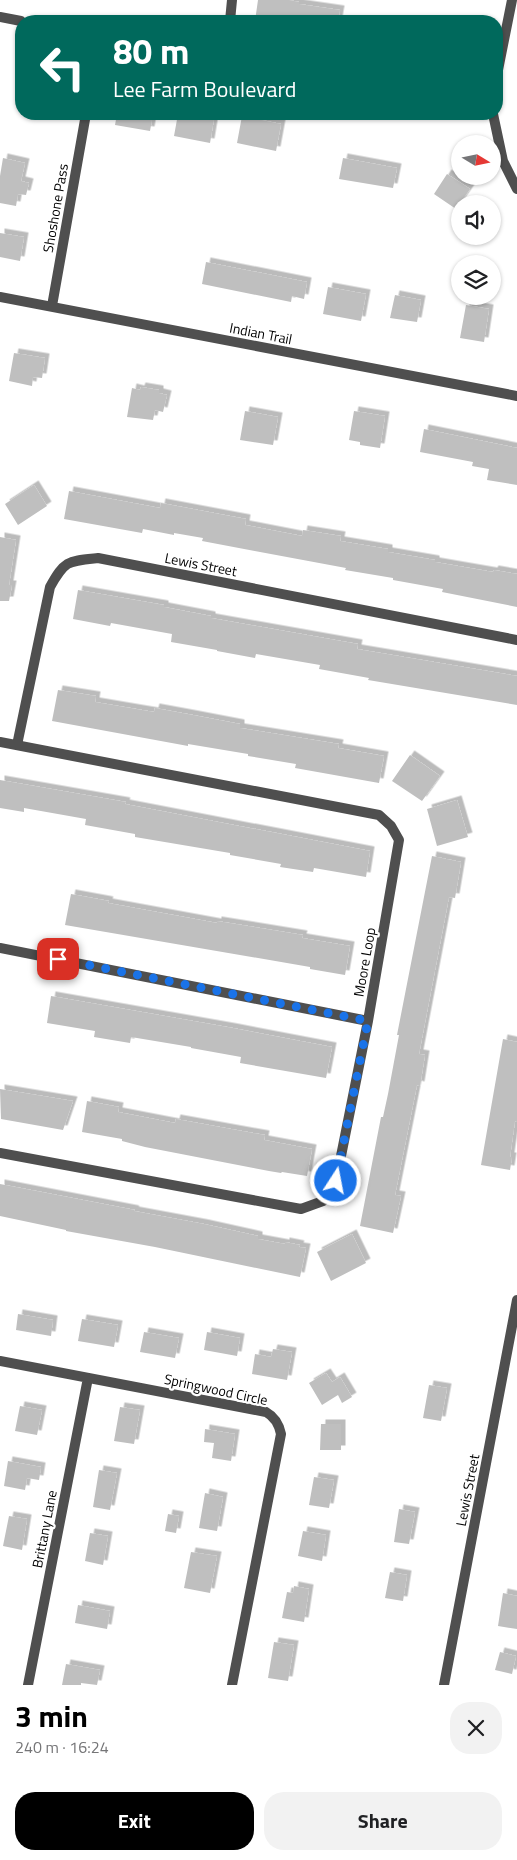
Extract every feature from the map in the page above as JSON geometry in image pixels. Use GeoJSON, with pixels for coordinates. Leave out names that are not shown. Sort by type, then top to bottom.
{"type":"FeatureCollection","features":[{"type":"Feature","properties":{"kind":"street"},"geometry":{"type":"LineString","coordinates":[[231,15],[232,0]]}},
{"type":"Feature","properties":{"kind":"street"},"geometry":{"type":"LineString","coordinates":[[503,45],[512,0]]}},
{"type":"Feature","properties":{"kind":"street"},"geometry":{"type":"LineString","coordinates":[[0,17],[15,20]]}},
{"type":"Feature","properties":{"kind":"street","name":"Shoshone Pass"},"geometry":{"type":"LineString","coordinates":[[52,306],[85,120]]}},
{"type":"Feature","properties":{"kind":"street"},"geometry":{"type":"LineString","coordinates":[[494,120],[503,161],[517,189]]}},
{"type":"Feature","properties":{"kind":"street","name":"Indian Trail"},"geometry":{"type":"LineString","coordinates":[[0,297],[517,396]]}},
{"type":"Feature","properties":{"kind":"street","name":"Lewis Street"},"geometry":{"type":"LineString","coordinates":[[17,745],[50,587],[61,568],[76,560],[98,558],[517,640]]}},
{"type":"Feature","properties":{"kind":"street","name":"Moore Loop"},"geometry":{"type":"LineString","coordinates":[[0,742],[380,815],[391,826],[398,840],[368,1021],[336,1181],[323,1201],[301,1209],[0,1153]]}},
{"type":"Feature","properties":{"kind":"street"},"geometry":{"type":"LineString","coordinates":[[0,948],[368,1021]]}},
{"type":"Feature","properties":{"kind":"street","name":"Lewis Street"},"geometry":{"type":"LineString","coordinates":[[444,1685],[517,1300]]}},
{"type":"Feature","properties":{"kind":"street","name":"Springwood Circle"},"geometry":{"type":"LineString","coordinates":[[0,1361],[266,1412],[279,1425],[281,1434],[232,1685]]}},
{"type":"Feature","properties":{"kind":"street","name":"Brittany Lane"},"geometry":{"type":"LineString","coordinates":[[28,1685],[88,1378]]}},
{"type":"Feature","properties":{"kind":"building"},"geometry":{"type":"Polygon","coordinates":[[[258,0],[289,0],[299,2],[299,4],[340,10],[339,15],[256,15],[258,0]]]}},
{"type":"Feature","properties":{"kind":"building"},"geometry":{"type":"Polygon","coordinates":[[[116,120],[152,120],[150,131],[115,125],[116,120]]]}},
{"type":"Feature","properties":{"kind":"building"},"geometry":{"type":"Polygon","coordinates":[[[177,120],[214,120],[210,143],[174,136],[177,120]]]}},
{"type":"Feature","properties":{"kind":"building"},"geometry":{"type":"Polygon","coordinates":[[[241,120],[262,120],[281,124],[276,151],[237,143],[241,120]]]}},
{"type":"Feature","properties":{"kind":"building"},"geometry":{"type":"Polygon","coordinates":[[[3,158],[25,163],[21,181],[29,183],[26,195],[18,194],[16,206],[0,203],[0,176],[3,158]]]}},
{"type":"Feature","properties":{"kind":"building"},"geometry":{"type":"Polygon","coordinates":[[[343,158],[397,168],[393,188],[339,179],[343,158]]]}},
{"type":"Feature","properties":{"kind":"building"},"geometry":{"type":"Polygon","coordinates":[[[447,174],[451,177],[451,185],[464,185],[470,189],[466,195],[451,195],[451,206],[434,194],[447,174]]]}},
{"type":"Feature","properties":{"kind":"building"},"geometry":{"type":"Polygon","coordinates":[[[0,233],[24,237],[20,261],[0,257],[0,233]]]}},
{"type":"Feature","properties":{"kind":"building"},"geometry":{"type":"Polygon","coordinates":[[[206,262],[307,282],[304,299],[292,296],[291,302],[202,284],[206,262]]]}},
{"type":"Feature","properties":{"kind":"building"},"geometry":{"type":"Polygon","coordinates":[[[328,287],[366,294],[361,321],[323,314],[328,287]]]}},
{"type":"Feature","properties":{"kind":"building"},"geometry":{"type":"Polygon","coordinates":[[[395,295],[421,300],[417,322],[390,318],[395,295]]]}},
{"type":"Feature","properties":{"kind":"building"},"geometry":{"type":"Polygon","coordinates":[[[466,305],[489,309],[484,342],[460,338],[466,305]]]}},
{"type":"Feature","properties":{"kind":"building"},"geometry":{"type":"Polygon","coordinates":[[[14,353],[45,358],[42,378],[33,377],[32,386],[9,381],[14,353]]]}},
{"type":"Feature","properties":{"kind":"building"},"geometry":{"type":"Polygon","coordinates":[[[141,387],[159,390],[159,393],[167,395],[163,412],[155,410],[153,420],[127,417],[132,388],[140,390],[141,387]]]}},
{"type":"Feature","properties":{"kind":"building"},"geometry":{"type":"Polygon","coordinates":[[[245,411],[278,417],[273,445],[240,440],[245,411]]]}},
{"type":"Feature","properties":{"kind":"building"},"geometry":{"type":"Polygon","coordinates":[[[354,411],[385,416],[380,448],[360,445],[360,442],[349,440],[354,411]]]}},
{"type":"Feature","properties":{"kind":"building"},"geometry":{"type":"Polygon","coordinates":[[[424,429],[517,448],[517,485],[487,480],[489,469],[472,466],[473,462],[420,452],[424,429]]]}},
{"type":"Feature","properties":{"kind":"building"},"geometry":{"type":"Polygon","coordinates":[[[34,485],[47,506],[18,525],[5,504],[34,485]]]}},
{"type":"Feature","properties":{"kind":"building"},"geometry":{"type":"Polygon","coordinates":[[[69,491],[160,508],[161,503],[246,519],[245,525],[302,536],[303,530],[341,536],[340,541],[388,549],[388,552],[493,572],[494,570],[517,574],[517,607],[442,592],[443,589],[393,580],[393,578],[345,570],[346,568],[202,541],[203,538],[143,529],[142,533],[64,519],[69,491]]]}},
{"type":"Feature","properties":{"kind":"building"},"geometry":{"type":"Polygon","coordinates":[[[0,537],[16,540],[9,585],[12,585],[9,601],[0,601],[0,537]]]}},
{"type":"Feature","properties":{"kind":"building"},"geometry":{"type":"Polygon","coordinates":[[[78,590],[164,605],[164,607],[211,616],[211,618],[358,644],[357,649],[517,676],[517,705],[368,680],[369,678],[319,669],[320,665],[256,654],[255,658],[171,642],[172,634],[111,623],[110,626],[73,619],[78,590]]]}},
{"type":"Feature","properties":{"kind":"building"},"geometry":{"type":"Polygon","coordinates":[[[58,690],[96,696],[95,702],[154,712],[155,708],[193,715],[240,724],[240,728],[339,744],[338,748],[384,756],[379,783],[295,768],[296,764],[248,756],[248,754],[188,744],[188,746],[52,721],[58,690]]]}},
{"type":"Feature","properties":{"kind":"building"},"geometry":{"type":"Polygon","coordinates":[[[410,755],[440,776],[422,801],[392,781],[410,755]]]}},
{"type":"Feature","properties":{"kind":"building"},"geometry":{"type":"Polygon","coordinates":[[[0,780],[126,802],[125,804],[370,851],[366,877],[314,868],[313,872],[280,867],[281,864],[230,855],[230,853],[135,837],[135,834],[85,825],[86,819],[24,808],[24,812],[0,808],[0,780]]]}},
{"type":"Feature","properties":{"kind":"building"},"geometry":{"type":"Polygon","coordinates":[[[457,800],[468,837],[437,846],[427,809],[457,800]]]}},
{"type":"Feature","properties":{"kind":"building"},"geometry":{"type":"Polygon","coordinates":[[[432,856],[461,862],[455,898],[449,897],[419,1054],[425,1055],[420,1086],[417,1085],[395,1195],[401,1196],[393,1233],[360,1226],[381,1117],[383,1117],[388,1094],[399,1035],[397,1035],[432,856]]]}},
{"type":"Feature","properties":{"kind":"building"},"geometry":{"type":"Polygon","coordinates":[[[71,894],[109,901],[108,903],[217,923],[217,921],[303,935],[302,938],[350,946],[345,975],[310,969],[310,967],[65,925],[71,894]]]}},
{"type":"Feature","properties":{"kind":"building"},"geometry":{"type":"Polygon","coordinates":[[[51,996],[332,1047],[326,1078],[240,1063],[241,1057],[191,1047],[131,1037],[130,1043],[94,1037],[95,1031],[47,1023],[51,996]]]}},
{"type":"Feature","properties":{"kind":"building"},"geometry":{"type":"Polygon","coordinates":[[[503,1039],[517,1042],[517,1122],[515,1121],[510,1170],[481,1165],[503,1039]]]}},
{"type":"Feature","properties":{"kind":"building"},"geometry":{"type":"Polygon","coordinates":[[[0,1089],[73,1101],[63,1130],[1,1119],[0,1089]]]}},
{"type":"Feature","properties":{"kind":"building"},"geometry":{"type":"Polygon","coordinates":[[[87,1101],[119,1107],[118,1112],[175,1123],[176,1119],[265,1135],[264,1140],[312,1149],[307,1176],[269,1171],[145,1147],[122,1141],[122,1139],[82,1132],[87,1101]]]}},
{"type":"Feature","properties":{"kind":"building"},"geometry":{"type":"Polygon","coordinates":[[[0,1184],[204,1224],[258,1236],[258,1239],[300,1245],[299,1247],[306,1248],[300,1277],[66,1231],[0,1216],[0,1184]]]}},
{"type":"Feature","properties":{"kind":"building"},"geometry":{"type":"Polygon","coordinates":[[[352,1234],[366,1263],[331,1281],[317,1252],[352,1234]]]}},
{"type":"Feature","properties":{"kind":"building"},"geometry":{"type":"Polygon","coordinates":[[[18,1314],[53,1320],[51,1336],[16,1330],[18,1314]]]}},
{"type":"Feature","properties":{"kind":"building"},"geometry":{"type":"Polygon","coordinates":[[[82,1319],[118,1325],[114,1347],[78,1341],[82,1319]]]}},
{"type":"Feature","properties":{"kind":"building"},"geometry":{"type":"Polygon","coordinates":[[[144,1332],[179,1338],[175,1358],[140,1352],[144,1332]]]}},
{"type":"Feature","properties":{"kind":"building"},"geometry":{"type":"Polygon","coordinates":[[[207,1332],[240,1338],[237,1356],[204,1350],[207,1332]]]}},
{"type":"Feature","properties":{"kind":"building"},"geometry":{"type":"Polygon","coordinates":[[[273,1349],[292,1352],[287,1380],[252,1374],[255,1354],[271,1357],[273,1349]]]}},
{"type":"Feature","properties":{"kind":"building"},"geometry":{"type":"Polygon","coordinates":[[[326,1373],[332,1382],[340,1377],[352,1397],[342,1403],[338,1395],[322,1405],[309,1383],[326,1373]]]}},
{"type":"Feature","properties":{"kind":"building"},"geometry":{"type":"Polygon","coordinates":[[[429,1385],[447,1388],[441,1421],[423,1418],[429,1385]]]}},
{"type":"Feature","properties":{"kind":"building"},"geometry":{"type":"Polygon","coordinates":[[[20,1406],[42,1410],[37,1435],[15,1431],[20,1406]]]}},
{"type":"Feature","properties":{"kind":"building"},"geometry":{"type":"Polygon","coordinates":[[[120,1407],[140,1410],[134,1444],[114,1441],[120,1407]]]}},
{"type":"Feature","properties":{"kind":"building"},"geometry":{"type":"Polygon","coordinates":[[[321,1424],[341,1424],[341,1450],[320,1450],[321,1424]]]}},
{"type":"Feature","properties":{"kind":"building"},"geometry":{"type":"Polygon","coordinates":[[[205,1429],[235,1434],[231,1461],[212,1458],[214,1443],[204,1442],[205,1429]]]}},
{"type":"Feature","properties":{"kind":"building"},"geometry":{"type":"Polygon","coordinates":[[[8,1461],[41,1467],[39,1480],[27,1478],[25,1490],[4,1486],[8,1461]]]}},
{"type":"Feature","properties":{"kind":"building"},"geometry":{"type":"Polygon","coordinates":[[[99,1470],[117,1473],[110,1510],[93,1507],[99,1470]]]}},
{"type":"Feature","properties":{"kind":"building"},"geometry":{"type":"Polygon","coordinates":[[[314,1477],[334,1480],[329,1508],[309,1505],[314,1477]]]}},
{"type":"Feature","properties":{"kind":"building"},"geometry":{"type":"Polygon","coordinates":[[[205,1493],[223,1497],[217,1531],[199,1528],[205,1493]]]}},
{"type":"Feature","properties":{"kind":"building"},"geometry":{"type":"Polygon","coordinates":[[[399,1509],[415,1512],[409,1544],[394,1542],[399,1509]]]}},
{"type":"Feature","properties":{"kind":"building"},"geometry":{"type":"Polygon","coordinates":[[[168,1514],[179,1516],[176,1533],[165,1531],[168,1514]]]}},
{"type":"Feature","properties":{"kind":"building"},"geometry":{"type":"Polygon","coordinates":[[[9,1516],[27,1519],[22,1550],[3,1546],[9,1516]]]}},
{"type":"Feature","properties":{"kind":"building"},"geometry":{"type":"Polygon","coordinates":[[[303,1531],[326,1535],[322,1561],[298,1556],[303,1531]]]}},
{"type":"Feature","properties":{"kind":"building"},"geometry":{"type":"Polygon","coordinates":[[[90,1533],[108,1536],[103,1565],[85,1561],[90,1533]]]}},
{"type":"Feature","properties":{"kind":"building"},"geometry":{"type":"Polygon","coordinates":[[[191,1552],[217,1556],[210,1593],[184,1588],[191,1552]]]}},
{"type":"Feature","properties":{"kind":"building"},"geometry":{"type":"Polygon","coordinates":[[[390,1572],[407,1575],[403,1601],[385,1598],[390,1572]]]}},
{"type":"Feature","properties":{"kind":"building"},"geometry":{"type":"Polygon","coordinates":[[[294,1586],[309,1589],[304,1622],[282,1618],[287,1592],[293,1593],[294,1586]]]}},
{"type":"Feature","properties":{"kind":"building"},"geometry":{"type":"Polygon","coordinates":[[[503,1593],[517,1596],[517,1629],[498,1626],[503,1593]]]}},
{"type":"Feature","properties":{"kind":"building"},"geometry":{"type":"Polygon","coordinates":[[[78,1605],[110,1611],[107,1629],[75,1623],[78,1605]]]}},
{"type":"Feature","properties":{"kind":"building"},"geometry":{"type":"Polygon","coordinates":[[[274,1642],[294,1645],[288,1681],[268,1678],[274,1642]]]}},
{"type":"Feature","properties":{"kind":"building"},"geometry":{"type":"Polygon","coordinates":[[[500,1652],[516,1656],[512,1674],[495,1670],[500,1652]]]}},
{"type":"Feature","properties":{"kind":"building"},"geometry":{"type":"Polygon","coordinates":[[[66,1664],[100,1670],[97,1685],[81,1683],[81,1685],[62,1685],[66,1664]]]}},
{"type":"Feature","properties":{"kind":"route"},"geometry":{"type":"LineString","coordinates":[[58,959],[368,1021],[336,1181]]}}]}
